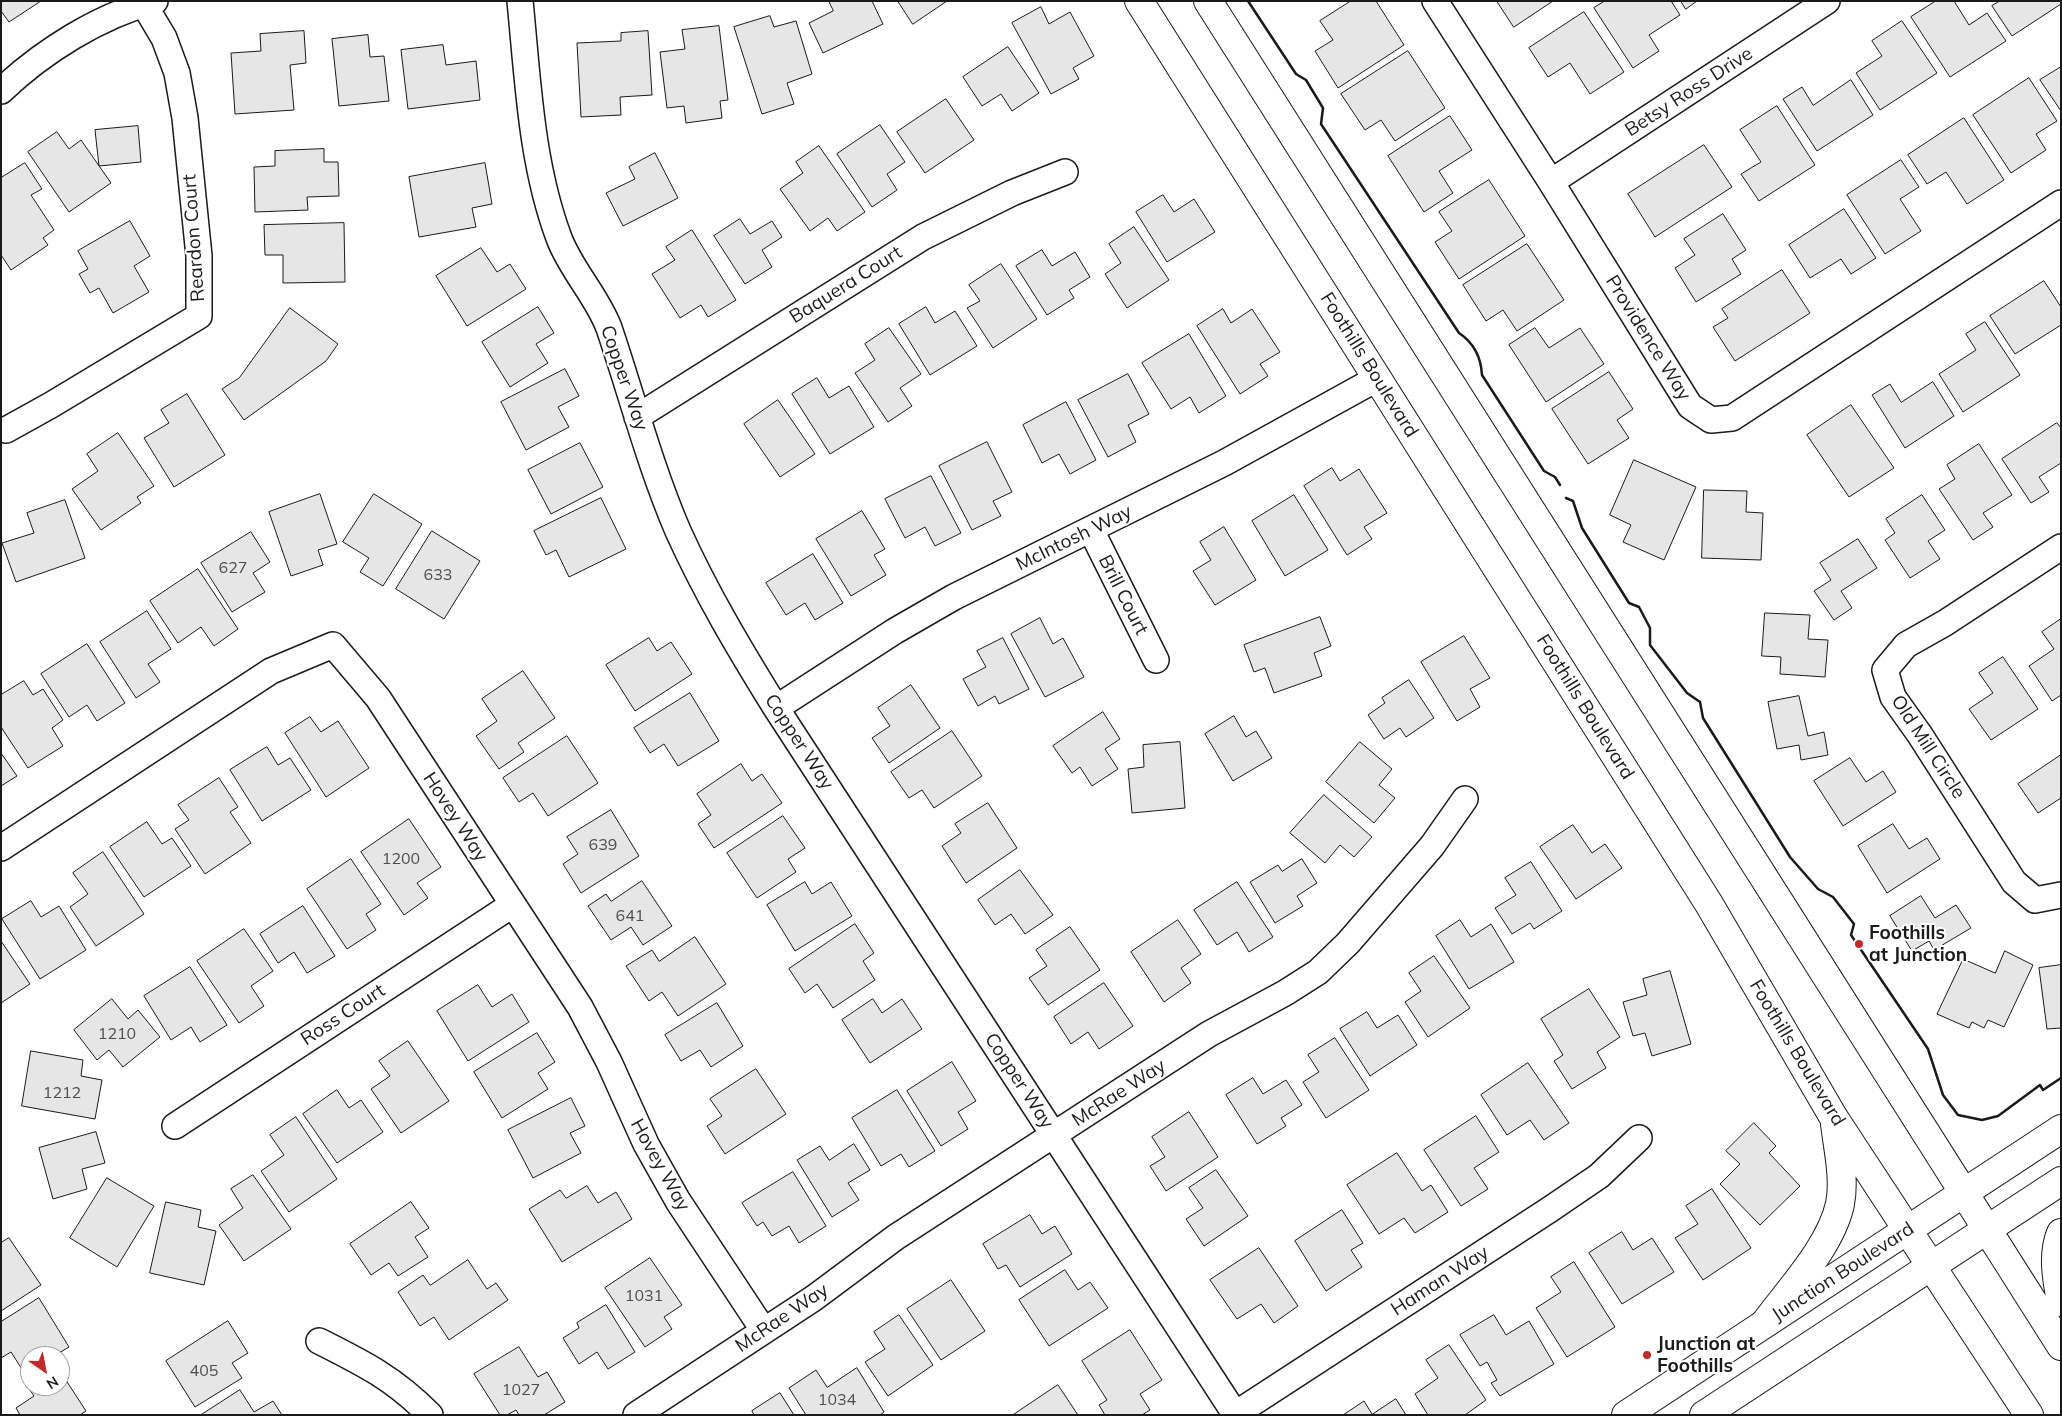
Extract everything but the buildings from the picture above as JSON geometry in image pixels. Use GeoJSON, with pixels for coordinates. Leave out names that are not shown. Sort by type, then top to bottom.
{"type":"FeatureCollection","features":[{"type":"Feature","properties":{"kind":"main road","name":"Foothills Boulevard"},"geometry":{"type":"LineString","coordinates":[[1139,1],[1709,904],[1834,1118],[2029,1415]]}},
{"type":"Feature","properties":{"kind":"main road"},"geometry":{"type":"LineString","coordinates":[[1208,1],[1962,1193],[2061,1346]]}},
{"type":"Feature","properties":{"kind":"main road"},"geometry":{"type":"LineString","coordinates":[[1765,1323],[1826,1240],[1840,1204],[1841,1183],[1834,1118]]}},
{"type":"Feature","properties":{"kind":"main road","name":"Junction Boulevard"},"geometry":{"type":"LineString","coordinates":[[1626,1415],[2061,1129]]}},
{"type":"Feature","properties":{"kind":"main road"},"geometry":{"type":"LineString","coordinates":[[1704,1415],[2061,1181]]}},
{"type":"Feature","properties":{"kind":"main road"},"geometry":{"type":"LineString","coordinates":[[2061,1233],[2057,1242],[2057,1277],[2061,1302]]}},
{"type":"Feature","properties":{"kind":"street","name":"Copper Way"},"geometry":{"type":"LineString","coordinates":[[520,1],[534,135],[546,203],[560,241],[608,326],[637,417],[678,529],[702,582],[731,636],[776,708],[1234,1414]]}},
{"type":"Feature","properties":{"kind":"street","name":"Providence Way"},"geometry":{"type":"LineString","coordinates":[[1435,1],[1551,182],[1690,406],[1711,420],[1732,418],[2061,203]]}},
{"type":"Feature","properties":{"kind":"street","name":"Betsy Ross Drive"},"geometry":{"type":"LineString","coordinates":[[1551,182],[1827,1]]}},
{"type":"Feature","properties":{"kind":"street"},"geometry":{"type":"LineString","coordinates":[[1,91],[56,47],[99,23],[147,2]]}},
{"type":"Feature","properties":{"kind":"street","name":"Reardon Court"},"geometry":{"type":"LineString","coordinates":[[6,430],[51,406],[199,316],[199,256],[183,109],[177,73],[164,38],[147,2]]}},
{"type":"Feature","properties":{"kind":"street","name":"Baquera Court"},"geometry":{"type":"LineString","coordinates":[[637,417],[923,238],[1012,193],[1065,172]]}},
{"type":"Feature","properties":{"kind":"street","name":"McIntosh Way"},"geometry":{"type":"LineString","coordinates":[[776,708],[895,631],[954,597],[1268,440],[1378,378]]}},
{"type":"Feature","properties":{"kind":"street","name":"Brill Court"},"geometry":{"type":"LineString","coordinates":[[1091,530],[1156,660]]}},
{"type":"Feature","properties":{"kind":"street","name":"Old Mill Circle"},"geometry":{"type":"LineString","coordinates":[[2061,547],[1946,623],[1906,645],[1885,670],[1892,697],[1920,735],[2014,882],[2035,900],[2061,896]]}},
{"type":"Feature","properties":{"kind":"street","name":"Hovey Way"},"geometry":{"type":"LineString","coordinates":[[1,848],[271,671],[333,646],[378,698],[580,1007],[646,1144],[678,1201],[764,1331]]}},
{"type":"Feature","properties":{"kind":"street","name":"McRae Way"},"geometry":{"type":"LineString","coordinates":[[636,1415],[814,1298],[896,1238],[1209,1034],[1285,993],[1318,972],[1348,943],[1425,853],[1465,799]]}},
{"type":"Feature","properties":{"kind":"street","name":"Ross Court"},"geometry":{"type":"LineString","coordinates":[[175,1126],[512,905]]}},
{"type":"Feature","properties":{"kind":"street","name":"Haman Way"},"geometry":{"type":"LineString","coordinates":[[1234,1414],[1557,1205],[1599,1176],[1639,1138]]}},
{"type":"Feature","properties":{"kind":"street"},"geometry":{"type":"LineString","coordinates":[[319,1341],[375,1370],[408,1393],[430,1415]]}},
{"type":"Feature","properties":{"kind":"wall"},"geometry":{"type":"LineString","coordinates":[[1248,1],[1296,74],[1306,80],[1323,108],[1321,124],[1459,333],[1473,346],[1480,362],[1482,375],[1544,471],[1555,477],[1560,485]]}},
{"type":"Feature","properties":{"kind":"wall"},"geometry":{"type":"LineString","coordinates":[[1566,498],[1573,501],[1582,528],[1629,603],[1639,607],[1650,628],[1650,645],[1687,693],[1700,702],[1703,718],[1790,857],[1818,889],[1833,897],[1854,924],[1851,935],[1928,1049],[1943,1095],[1958,1115],[1982,1120],[1998,1116],[2040,1085],[2043,1090],[2061,1078]]}},
{"type":"Feature","properties":{"kind":"place","name":"Foothills at Junction"},"geometry":{"type":"Point","coordinates":[1859,944]}},
{"type":"Feature","properties":{"kind":"place","name":"Junction at Foothills"},"geometry":{"type":"Point","coordinates":[1647,1355]}}]}
